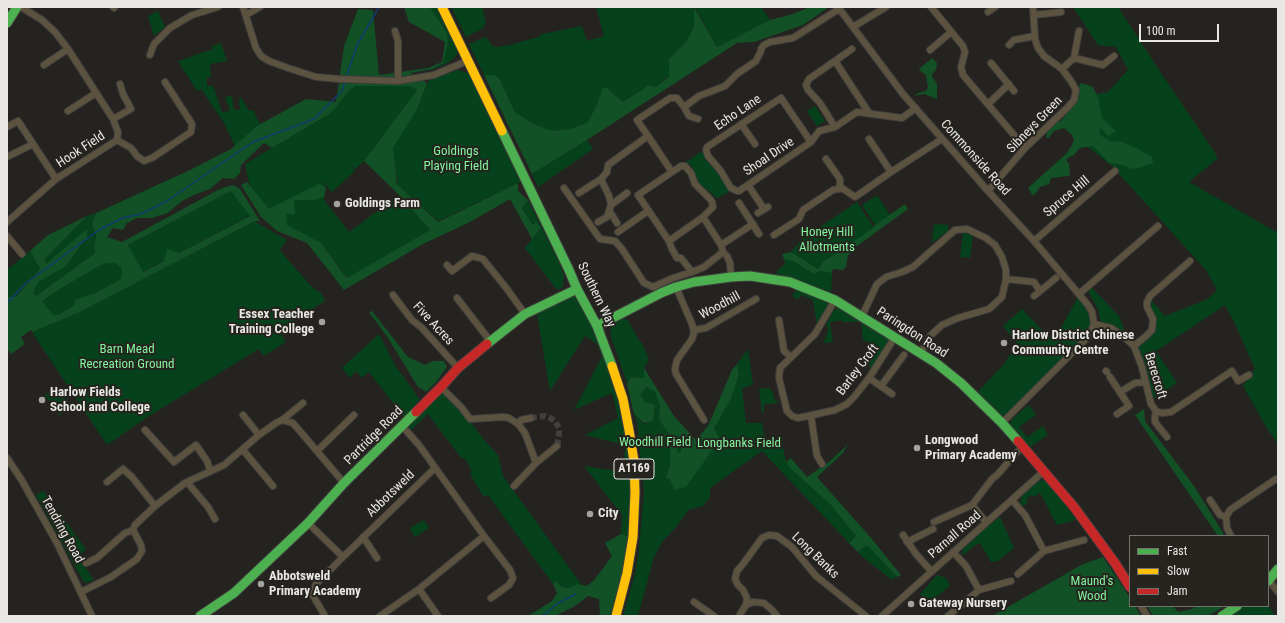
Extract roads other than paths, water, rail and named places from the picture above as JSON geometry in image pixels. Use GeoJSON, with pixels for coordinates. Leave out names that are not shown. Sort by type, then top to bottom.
{"type":"FeatureCollection","features":[{"type":"Feature","properties":{"kind":"street"},"geometry":{"type":"LineString","coordinates":[[7,22],[17,7]]}},
{"type":"Feature","properties":{"kind":"street","name":"Hook Field"},"geometry":{"type":"LineString","coordinates":[[21,7],[42,20],[55,32],[68,49],[113,119],[118,132],[117,140]]}},
{"type":"Feature","properties":{"kind":"street"},"geometry":{"type":"LineString","coordinates":[[150,55],[154,44],[170,28],[192,14],[218,7]]}},
{"type":"Feature","properties":{"kind":"street"},"geometry":{"type":"LineString","coordinates":[[243,7],[256,48],[261,56],[269,61],[288,68],[316,76],[339,79],[398,81],[434,75],[468,61]]}},
{"type":"Feature","properties":{"kind":"street"},"geometry":{"type":"LineString","coordinates":[[246,15],[260,7]]}},
{"type":"Feature","properties":{"kind":"street","name":"Southern Way"},"geometry":{"type":"LineString","coordinates":[[442,7],[577,289],[597,326],[609,356],[623,399],[634,461],[635,493],[633,537],[627,573],[616,616]]}},
{"type":"Feature","properties":{"kind":"street"},"geometry":{"type":"LineString","coordinates":[[853,27],[886,7]]}},
{"type":"Feature","properties":{"kind":"street"},"geometry":{"type":"LineString","coordinates":[[931,7],[963,46],[965,52],[961,67],[963,75],[1025,148]]}},
{"type":"Feature","properties":{"kind":"street"},"geometry":{"type":"LineString","coordinates":[[988,12],[995,7]]}},
{"type":"Feature","properties":{"kind":"street","name":"Sibneys Green"},"geometry":{"type":"LineString","coordinates":[[988,191],[1025,148],[1074,100],[1076,90],[1071,81],[1062,70],[1044,56],[1038,48],[1035,36],[1033,7]]}},
{"type":"Feature","properties":{"kind":"street"},"geometry":{"type":"LineString","coordinates":[[684,107],[699,96],[725,86],[737,74],[756,61],[764,45],[770,42],[793,38],[838,8]]}},
{"type":"Feature","properties":{"kind":"street","name":"Commonside Road"},"geometry":{"type":"LineString","coordinates":[[838,8],[942,139],[1034,240],[1088,305],[1092,312],[1094,324]]}},
{"type":"Feature","properties":{"kind":"street"},"geometry":{"type":"LineString","coordinates":[[1034,15],[1061,12]]}},
{"type":"Feature","properties":{"kind":"street"},"geometry":{"type":"LineString","coordinates":[[395,31],[398,41],[398,81]]}},
{"type":"Feature","properties":{"kind":"street"},"geometry":{"type":"LineString","coordinates":[[1062,70],[1074,58],[1079,31]]}},
{"type":"Feature","properties":{"kind":"street"},"geometry":{"type":"LineString","coordinates":[[930,50],[950,32]]}},
{"type":"Feature","properties":{"kind":"street"},"geometry":{"type":"LineString","coordinates":[[1009,45],[1014,40],[1035,36]]}},
{"type":"Feature","properties":{"kind":"street"},"geometry":{"type":"LineString","coordinates":[[44,64],[68,49]]}},
{"type":"Feature","properties":{"kind":"street"},"geometry":{"type":"LineString","coordinates":[[835,127],[820,103],[808,90],[806,85],[809,79],[852,49]]}},
{"type":"Feature","properties":{"kind":"street"},"geometry":{"type":"LineString","coordinates":[[1074,58],[1103,65],[1114,56]]}},
{"type":"Feature","properties":{"kind":"street"},"geometry":{"type":"LineString","coordinates":[[835,61],[869,113]]}},
{"type":"Feature","properties":{"kind":"street"},"geometry":{"type":"LineString","coordinates":[[991,63],[1014,91]]}},
{"type":"Feature","properties":{"kind":"street","name":"Hook Field"},"geometry":{"type":"LineString","coordinates":[[117,140],[131,148],[137,156],[144,161],[152,158],[191,132],[192,124],[165,82]]}},
{"type":"Feature","properties":{"kind":"street","name":"Hook Field"},"geometry":{"type":"LineString","coordinates":[[113,119],[131,109],[123,94],[120,84]]}},
{"type":"Feature","properties":{"kind":"street"},"geometry":{"type":"LineString","coordinates":[[988,104],[1009,84]]}},
{"type":"Feature","properties":{"kind":"street"},"geometry":{"type":"LineString","coordinates":[[68,111],[96,93]]}},
{"type":"Feature","properties":{"kind":"street"},"geometry":{"type":"LineString","coordinates":[[672,172],[637,120],[670,98],[677,98],[689,116],[698,119]]}},
{"type":"Feature","properties":{"kind":"street","name":"Echo Lane"},"geometry":{"type":"LineString","coordinates":[[739,191],[731,188],[720,170],[708,156],[707,147],[781,98],[810,142]]}},
{"type":"Feature","properties":{"kind":"street","name":"Shoal Drive"},"geometry":{"type":"LineString","coordinates":[[739,191],[810,142],[818,130],[835,127],[857,112],[902,118],[916,108]]}},
{"type":"Feature","properties":{"kind":"street"},"geometry":{"type":"LineString","coordinates":[[7,127],[18,121],[56,179]]}},
{"type":"Feature","properties":{"kind":"street"},"geometry":{"type":"LineString","coordinates":[[741,124],[755,144]]}},
{"type":"Feature","properties":{"kind":"street"},"geometry":{"type":"LineString","coordinates":[[579,193],[601,179],[607,172],[608,165],[648,136]]}},
{"type":"Feature","properties":{"kind":"street"},"geometry":{"type":"LineString","coordinates":[[870,139],[891,172]]}},
{"type":"Feature","properties":{"kind":"street"},"geometry":{"type":"LineString","coordinates":[[774,235],[799,219],[803,210],[833,190],[842,188],[855,197],[942,139]]}},
{"type":"Feature","properties":{"kind":"street","name":"Hook Field"},"geometry":{"type":"LineString","coordinates":[[7,222],[56,179],[117,140]]}},
{"type":"Feature","properties":{"kind":"street"},"geometry":{"type":"LineString","coordinates":[[7,157],[33,144]]}},
{"type":"Feature","properties":{"kind":"street"},"geometry":{"type":"LineString","coordinates":[[826,158],[840,179],[840,189]]}},
{"type":"Feature","properties":{"kind":"street"},"geometry":{"type":"LineString","coordinates":[[669,241],[703,217],[713,207],[710,199],[695,184],[691,173],[685,166],[681,166],[638,196],[669,241],[677,258],[681,258],[692,272]]}},
{"type":"Feature","properties":{"kind":"street","name":"Spruce Hill"},"geometry":{"type":"LineString","coordinates":[[1034,240],[1115,171]]}},
{"type":"Feature","properties":{"kind":"street"},"geometry":{"type":"LineString","coordinates":[[598,222],[607,217],[610,212],[611,205],[609,196],[601,179]]}},
{"type":"Feature","properties":{"kind":"street"},"geometry":{"type":"LineString","coordinates":[[748,185],[766,208],[758,213]]}},
{"type":"Feature","properties":{"kind":"street"},"geometry":{"type":"LineString","coordinates":[[564,188],[600,239],[615,241],[622,249],[644,283],[653,287],[704,267],[723,252]]}},
{"type":"Feature","properties":{"kind":"street"},"geometry":{"type":"LineString","coordinates":[[611,205],[627,193]]}},
{"type":"Feature","properties":{"kind":"street"},"geometry":{"type":"LineString","coordinates":[[739,203],[759,234]]}},
{"type":"Feature","properties":{"kind":"street"},"geometry":{"type":"LineString","coordinates":[[618,232],[648,211]]}},
{"type":"Feature","properties":{"kind":"street"},"geometry":{"type":"LineString","coordinates":[[610,212],[617,223]]}},
{"type":"Feature","properties":{"kind":"street"},"geometry":{"type":"LineString","coordinates":[[703,217],[721,245],[723,252],[727,256],[730,263],[731,277]]}},
{"type":"Feature","properties":{"kind":"street"},"geometry":{"type":"LineString","coordinates":[[721,245],[752,224]]}},
{"type":"Feature","properties":{"kind":"street"},"geometry":{"type":"LineString","coordinates":[[1079,294],[1158,226]]}},
{"type":"Feature","properties":{"kind":"street"},"geometry":{"type":"LineString","coordinates":[[862,316],[877,284],[886,277],[913,267],[955,230],[967,230],[986,238],[992,242],[1002,257],[1006,270],[1006,279],[1002,297],[993,307],[989,309],[958,318],[942,326],[930,336],[920,353]]}},
{"type":"Feature","properties":{"kind":"street"},"geometry":{"type":"LineString","coordinates":[[7,236],[22,254]]}},
{"type":"Feature","properties":{"kind":"street"},"geometry":{"type":"LineString","coordinates":[[447,265],[452,271],[472,256],[483,259],[525,314]]}},
{"type":"Feature","properties":{"kind":"street"},"geometry":{"type":"LineString","coordinates":[[1134,346],[1150,333],[1153,328],[1153,320],[1147,308],[1147,302],[1150,296],[1190,260]]}},
{"type":"Feature","properties":{"kind":"street","name":"Paringdon Road"},"geometry":{"type":"LineString","coordinates":[[597,326],[676,287],[694,282],[731,277],[750,276],[790,282],[835,300],[920,353],[961,383],[1002,423],[1044,471],[1078,513],[1129,583]]}},
{"type":"Feature","properties":{"kind":"street"},"geometry":{"type":"LineString","coordinates":[[1034,296],[1056,278]]}},
{"type":"Feature","properties":{"kind":"street"},"geometry":{"type":"LineString","coordinates":[[1006,279],[1034,282],[1040,291]]}},
{"type":"Feature","properties":{"kind":"street","name":"Woodhill"},"geometry":{"type":"LineString","coordinates":[[676,287],[694,330],[692,339],[677,360],[674,369],[704,420]]}},
{"type":"Feature","properties":{"kind":"street","name":"Partridge Road"},"geometry":{"type":"LineString","coordinates":[[200,616],[234,593],[308,523],[344,483],[441,387],[458,368],[525,314],[577,289]]}},
{"type":"Feature","properties":{"kind":"street","name":"Five Acres"},"geometry":{"type":"LineString","coordinates":[[393,295],[412,320],[421,327],[458,368]]}},
{"type":"Feature","properties":{"kind":"street"},"geometry":{"type":"LineString","coordinates":[[457,298],[491,342]]}},
{"type":"Feature","properties":{"kind":"street","name":"Woodhill"},"geometry":{"type":"LineString","coordinates":[[694,330],[706,328],[756,299]]}},
{"type":"Feature","properties":{"kind":"street","name":"Barley Croft"},"geometry":{"type":"LineString","coordinates":[[835,300],[815,334],[781,366],[779,372],[786,407],[790,414],[801,418],[835,410],[847,404],[869,378],[895,337]]}},
{"type":"Feature","properties":{"kind":"street"},"geometry":{"type":"LineString","coordinates":[[779,320],[784,351],[791,358]]}},
{"type":"Feature","properties":{"kind":"street"},"geometry":{"type":"LineString","coordinates":[[1002,423],[1089,336],[1094,324]]}},
{"type":"Feature","properties":{"kind":"street","name":"Berecroft"},"geometry":{"type":"LineString","coordinates":[[1094,324],[1111,328],[1122,335],[1134,346],[1142,367],[1151,404],[1156,411],[1162,414],[1171,412],[1232,371],[1238,381],[1249,375]]}},
{"type":"Feature","properties":{"kind":"street"},"geometry":{"type":"LineString","coordinates":[[880,386],[904,355]]}},
{"type":"Feature","properties":{"kind":"street"},"geometry":{"type":"LineString","coordinates":[[1107,373],[1129,406],[1117,414]]}},
{"type":"Feature","properties":{"kind":"street"},"geometry":{"type":"LineString","coordinates":[[869,378],[892,394]]}},
{"type":"Feature","properties":{"kind":"street"},"geometry":{"type":"LineString","coordinates":[[1120,392],[1135,383],[1146,382]]}},
{"type":"Feature","properties":{"kind":"street"},"geometry":{"type":"LineString","coordinates":[[441,387],[470,418],[502,417],[510,418],[518,424],[525,433],[536,463]]}},
{"type":"Feature","properties":{"kind":"street"},"geometry":{"type":"LineString","coordinates":[[86,563],[97,558],[125,533],[133,530],[137,522],[155,506],[187,482],[210,470],[224,465],[259,435],[282,420],[303,403]]}},
{"type":"Feature","properties":{"kind":"street","name":"Berecroft"},"geometry":{"type":"LineString","coordinates":[[1156,411],[1155,422],[1167,437]]}},
{"type":"Feature","properties":{"kind":"street"},"geometry":{"type":"LineString","coordinates":[[243,415],[259,435]]}},
{"type":"Feature","properties":{"kind":"street"},"geometry":{"type":"LineString","coordinates":[[317,450],[354,415]]}},
{"type":"Feature","properties":{"kind":"street"},"geometry":{"type":"LineString","coordinates":[[811,416],[817,456],[822,464]]}},
{"type":"Feature","properties":{"kind":"street"},"geometry":{"type":"LineString","coordinates":[[518,424],[521,420],[531,418]]}},
{"type":"Feature","properties":{"kind":"street"},"geometry":{"type":"LineString","coordinates":[[282,420],[293,423],[344,483]]}},
{"type":"Feature","properties":{"kind":"street"},"geometry":{"type":"LineString","coordinates":[[402,426],[419,445],[510,570],[513,578],[509,585],[491,598]]}},
{"type":"Feature","properties":{"kind":"street"},"geometry":{"type":"LineString","coordinates":[[146,430],[174,462],[196,445],[207,461],[210,470]]}},
{"type":"Feature","properties":{"kind":"street"},"geometry":{"type":"LineString","coordinates":[[514,486],[536,463],[557,446]]}},
{"type":"Feature","properties":{"kind":"street"},"geometry":{"type":"LineString","coordinates":[[243,450],[272,486]]}},
{"type":"Feature","properties":{"kind":"street"},"geometry":{"type":"LineString","coordinates":[[907,542],[972,505],[992,479],[1017,452]]}},
{"type":"Feature","properties":{"kind":"street","name":"Tendring Road"},"geometry":{"type":"LineString","coordinates":[[7,458],[21,479],[57,543],[92,616]]}},
{"type":"Feature","properties":{"kind":"street","name":"Abbotsweld"},"geometry":{"type":"LineString","coordinates":[[325,616],[312,594],[316,584],[435,468]]}},
{"type":"Feature","properties":{"kind":"street"},"geometry":{"type":"LineString","coordinates":[[107,482],[123,469],[132,477],[155,506]]}},
{"type":"Feature","properties":{"kind":"street","name":"Parnall Road"},"geometry":{"type":"LineString","coordinates":[[882,616],[1044,471]]}},
{"type":"Feature","properties":{"kind":"street"},"geometry":{"type":"LineString","coordinates":[[1230,535],[1227,528],[1226,517],[1230,510],[1276,479]]}},
{"type":"Feature","properties":{"kind":"street"},"geometry":{"type":"LineString","coordinates":[[187,482],[208,507],[215,518]]}},
{"type":"Feature","properties":{"kind":"street"},"geometry":{"type":"LineString","coordinates":[[1012,500],[1027,519],[1044,551]]}},
{"type":"Feature","properties":{"kind":"street"},"geometry":{"type":"LineString","coordinates":[[1210,500],[1218,513],[1226,517]]}},
{"type":"Feature","properties":{"kind":"street"},"geometry":{"type":"LineString","coordinates":[[972,505],[986,522]]}},
{"type":"Feature","properties":{"kind":"street"},"geometry":{"type":"LineString","coordinates":[[308,523],[343,557]]}},
{"type":"Feature","properties":{"kind":"street"},"geometry":{"type":"LineString","coordinates":[[81,592],[115,575],[137,559],[142,551],[141,545],[133,530]]}},
{"type":"Feature","properties":{"kind":"street","name":"Long Banks"},"geometry":{"type":"LineString","coordinates":[[746,605],[747,598],[735,579],[737,571],[744,564],[762,538],[769,535],[777,536],[792,547],[816,576],[866,616]]}},
{"type":"Feature","properties":{"kind":"street"},"geometry":{"type":"LineString","coordinates":[[380,616],[420,589],[484,536]]}},
{"type":"Feature","properties":{"kind":"street"},"geometry":{"type":"LineString","coordinates":[[904,536],[916,554],[931,571]]}},
{"type":"Feature","properties":{"kind":"street"},"geometry":{"type":"LineString","coordinates":[[363,537],[377,558]]}},
{"type":"Feature","properties":{"kind":"street"},"geometry":{"type":"LineString","coordinates":[[1018,574],[1044,551],[1084,540]]}},
{"type":"Feature","properties":{"kind":"street"},"geometry":{"type":"LineString","coordinates":[[954,552],[966,566],[979,590]]}},
{"type":"Feature","properties":{"kind":"street"},"geometry":{"type":"LineString","coordinates":[[1269,579],[1278,569]]}},
{"type":"Feature","properties":{"kind":"street"},"geometry":{"type":"LineString","coordinates":[[948,616],[979,590],[1011,581]]}},
{"type":"Feature","properties":{"kind":"street"},"geometry":{"type":"LineString","coordinates":[[1269,581],[1278,592]]}},
{"type":"Feature","properties":{"kind":"street"},"geometry":{"type":"LineString","coordinates":[[420,589],[438,616]]}},
{"type":"Feature","properties":{"kind":"street"},"geometry":{"type":"LineString","coordinates":[[694,602],[714,616]]}},
{"type":"Feature","properties":{"kind":"street"},"geometry":{"type":"LineString","coordinates":[[739,616],[746,605],[753,602],[764,603],[776,616]]}},
{"type":"Feature","properties":{"kind":"street"},"geometry":{"type":"LineString","coordinates":[[1142,607],[1147,616]]}},
{"type":"Feature","properties":{"kind":"street"},"geometry":{"type":"LineString","coordinates":[[1222,616],[1236,607]]}},
{"type":"Feature","properties":{"kind":"waterway"},"geometry":{"type":"LineString","coordinates":[[346,78],[357,45],[379,7]]}},
{"type":"Feature","properties":{"kind":"waterway"},"geometry":{"type":"LineString","coordinates":[[7,303],[26,283],[99,230],[122,218],[141,214],[167,201],[253,142],[314,119],[342,91],[345,81]]}},
{"type":"Feature","properties":{"kind":"waterway"},"geometry":{"type":"LineString","coordinates":[[541,616],[558,603],[576,594]]}},
{"type":"Feature","properties":{"kind":"tunnel"},"geometry":{"type":"LineString","coordinates":[[531,418],[545,416],[555,421],[559,428],[557,446]]}},
{"type":"Feature","properties":{"kind":"place","name":"Goldings Farm"},"geometry":{"type":"Point","coordinates":[337,204]}},
{"type":"Feature","properties":{"kind":"place","name":"Essex Teacher Training College"},"geometry":{"type":"Point","coordinates":[322,322]}},
{"type":"Feature","properties":{"kind":"place","name":"Harlow District Chinese Community Centre"},"geometry":{"type":"Point","coordinates":[1004,343]}},
{"type":"Feature","properties":{"kind":"place","name":"Harlow Fields School and College"},"geometry":{"type":"Point","coordinates":[42,400]}},
{"type":"Feature","properties":{"kind":"place","name":"Longwood Primary Academy"},"geometry":{"type":"Point","coordinates":[917,448]}},
{"type":"Feature","properties":{"kind":"place","name":"City"},"geometry":{"type":"Point","coordinates":[590,514]}},
{"type":"Feature","properties":{"kind":"place","name":"Abbotsweld Primary Academy"},"geometry":{"type":"Point","coordinates":[261,584]}},
{"type":"Feature","properties":{"kind":"place","name":"Gateway Nursery"},"geometry":{"type":"Point","coordinates":[911,604]}},
{"type":"Feature","properties":{"kind":"park label","name":"Goldings Playing Field"},"geometry":{"type":"Point","coordinates":[456,160]}},
{"type":"Feature","properties":{"kind":"park label","name":"Honey Hill Allotments"},"geometry":{"type":"Point","coordinates":[827,240]}},
{"type":"Feature","properties":{"kind":"park label","name":"Barn Mead Recreation Ground"},"geometry":{"type":"Point","coordinates":[127,358]}},
{"type":"Feature","properties":{"kind":"park label","name":"Woodhill Field"},"geometry":{"type":"Point","coordinates":[655,443]}},
{"type":"Feature","properties":{"kind":"park label","name":"Longbanks Field"},"geometry":{"type":"Point","coordinates":[739,444]}},
{"type":"Feature","properties":{"kind":"park label","name":"Maund's Wood"},"geometry":{"type":"Point","coordinates":[1092,590]}}]}
